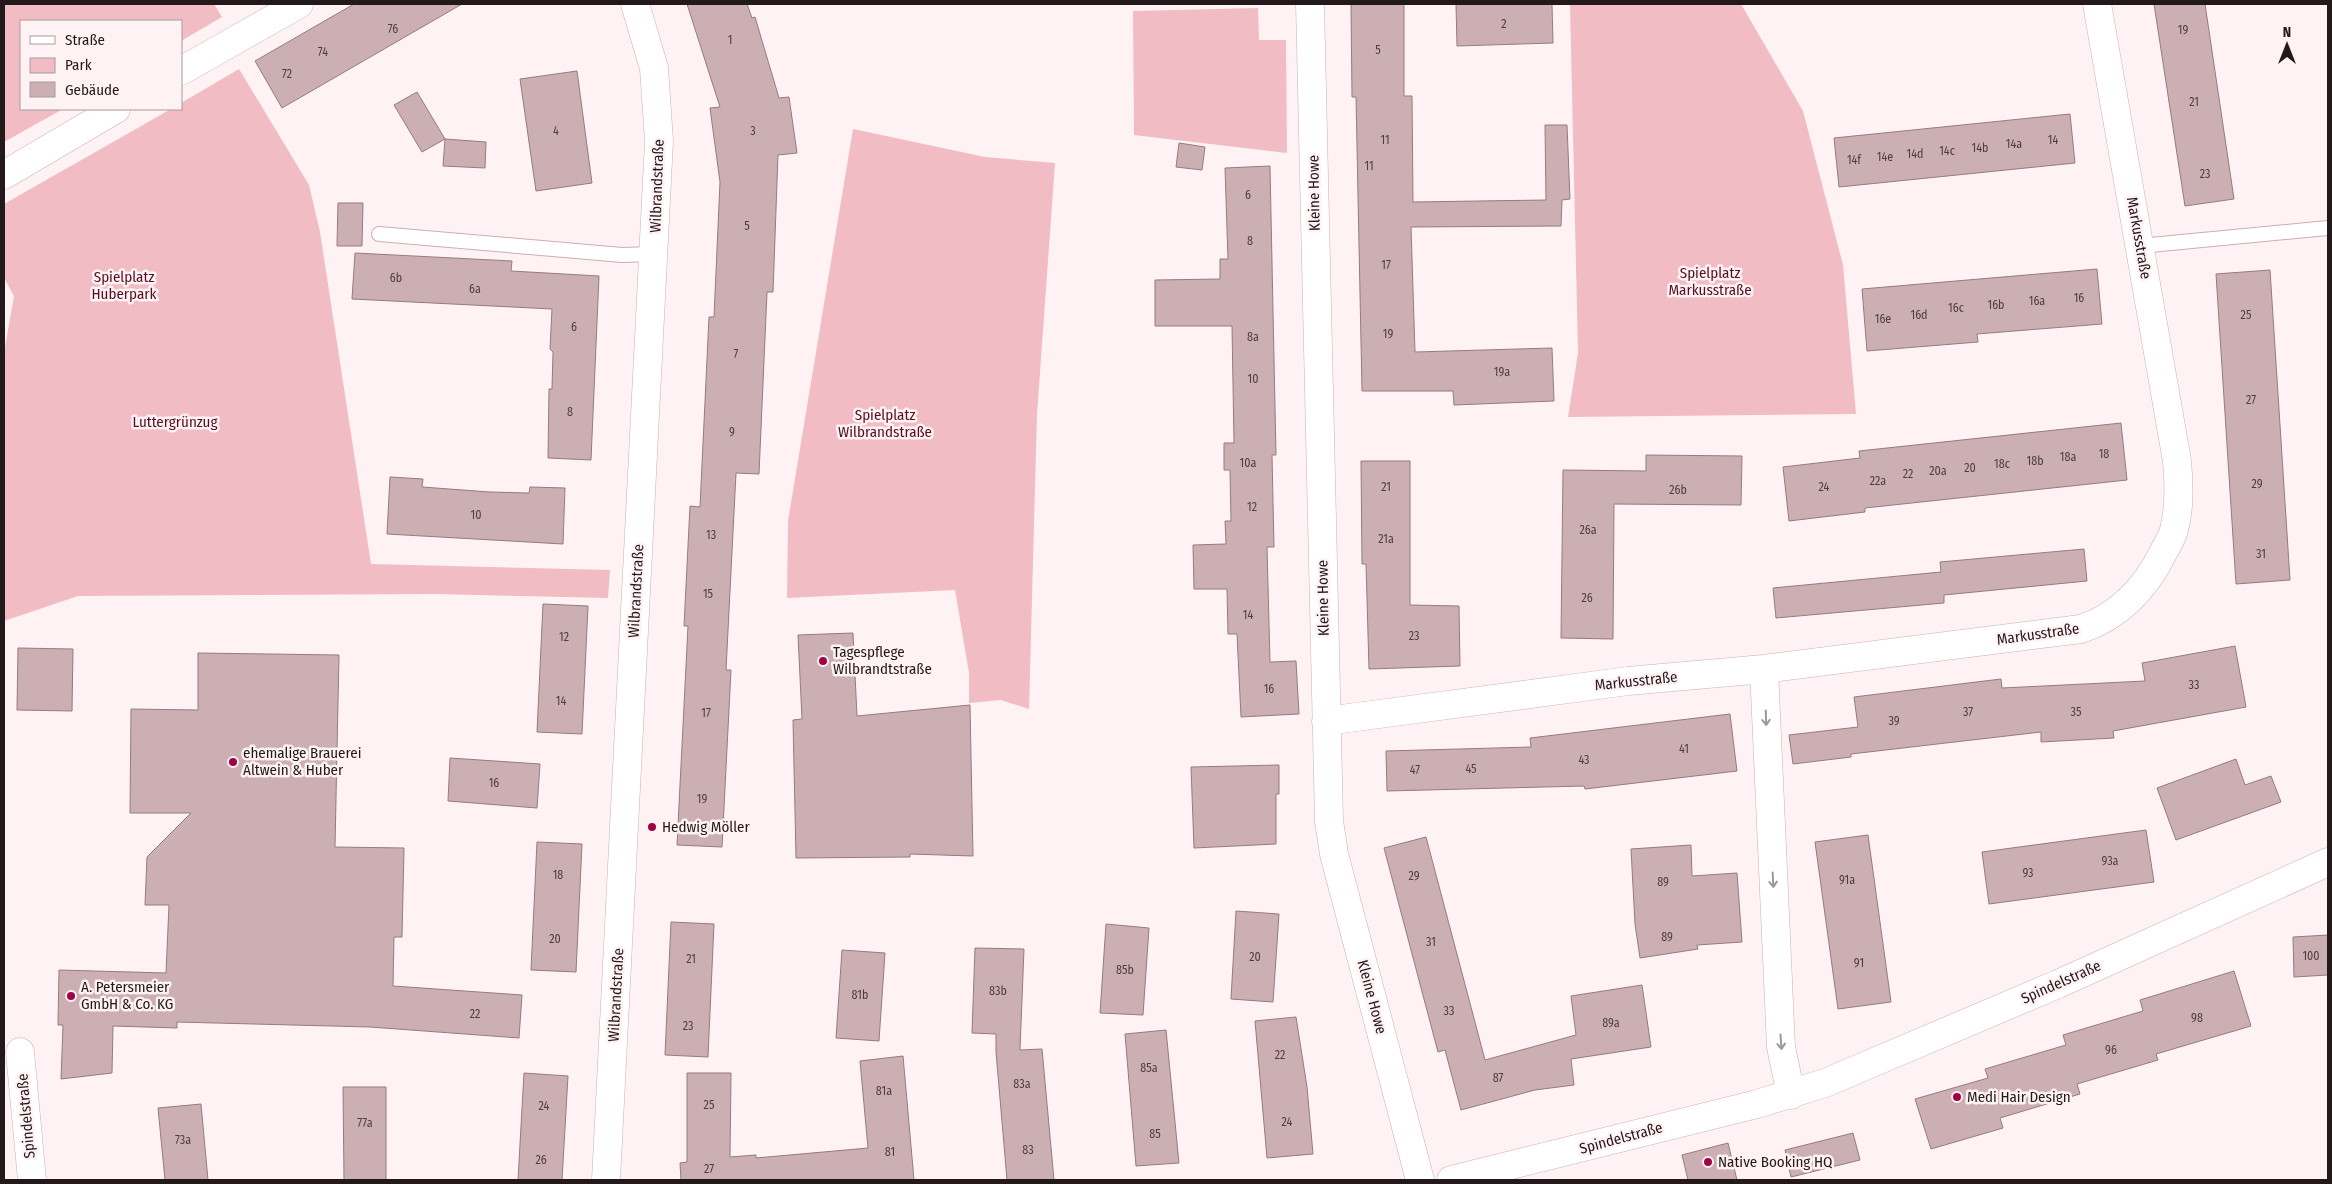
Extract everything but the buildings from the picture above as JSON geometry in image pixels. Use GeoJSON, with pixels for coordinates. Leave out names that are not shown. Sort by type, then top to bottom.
{"type":"FeatureCollection","features":[{"type":"Feature","properties":{"kind":"street"},"geometry":{"type":"LineString","coordinates":[[182,70],[299,4]]}},
{"type":"Feature","properties":{"kind":"street","name":"Wilbrandstraße"},"geometry":{"type":"LineString","coordinates":[[606,1180],[659,132],[654,68],[635,4]]}},
{"type":"Feature","properties":{"kind":"street","name":"Kleine Howe"},"geometry":{"type":"LineString","coordinates":[[1310,4],[1329,821],[1334,854],[1420,1180]]}},
{"type":"Feature","properties":{"kind":"street","name":"Markusstraße"},"geometry":{"type":"LineString","coordinates":[[1326,721],[1628,681],[1764,669],[2081,630],[2098,623],[2135,597],[2158,563],[2174,531],[2180,492],[2178,462],[2097,4]]}},
{"type":"Feature","properties":{"kind":"street"},"geometry":{"type":"LineString","coordinates":[[4,175],[114,110]]}},
{"type":"Feature","properties":{"kind":"street"},"geometry":{"type":"LineString","coordinates":[[1764,669],[1781,1047],[1791,1094]]}},
{"type":"Feature","properties":{"kind":"street","name":"Spindelstraße"},"geometry":{"type":"LineString","coordinates":[[1450,1180],[1791,1094],[1866,1066],[2058,984],[2328,862]]}},
{"type":"Feature","properties":{"kind":"street","name":"Spindelstraße"},"geometry":{"type":"LineString","coordinates":[[20,1052],[32,1180]]}},
{"type":"Feature","properties":{"kind":"lane"},"geometry":{"type":"LineString","coordinates":[[2140,246],[2328,228]]}},
{"type":"Feature","properties":{"kind":"lane"},"geometry":{"type":"LineString","coordinates":[[379,234],[622,255],[654,254]]}},
{"type":"Feature","properties":{"kind":"green space"},"geometry":{"type":"Polygon","coordinates":[[[4,4],[214,4],[222,17],[182,40],[182,20],[20,20],[20,110],[61,110],[4,142],[4,4]]]}},
{"type":"Feature","properties":{"kind":"green space","name":"Spielplatz Markusstraße"},"geometry":{"type":"Polygon","coordinates":[[[1570,4],[1741,4],[1803,111],[1843,265],[1856,414],[1568,417],[1578,353],[1570,4]]]}},
{"type":"Feature","properties":{"kind":"green space"},"geometry":{"type":"Polygon","coordinates":[[[1258,8],[1259,40],[1286,40],[1287,153],[1134,135],[1133,11],[1258,8]]]}},
{"type":"Feature","properties":{"kind":"green space","name":"Luttergrünzug"},"geometry":{"type":"Polygon","coordinates":[[[239,69],[309,185],[320,232],[371,564],[610,570],[608,598],[434,594],[78,596],[4,621],[4,353],[14,296],[4,278],[4,204],[169,110],[182,110],[182,102],[239,69]]]}},
{"type":"Feature","properties":{"kind":"green space","name":"Spielplatz Wilbrandstraße"},"geometry":{"type":"Polygon","coordinates":[[[853,129],[985,157],[1055,163],[1037,414],[1029,709],[1001,700],[969,703],[969,673],[955,590],[787,598],[788,521],[853,129]]]}},
{"type":"Feature","properties":{"kind":"place","name":"Tagespflege Wilbrandtstraße"},"geometry":{"type":"Point","coordinates":[823,661]}},
{"type":"Feature","properties":{"kind":"place","name":"ehemalige Brauerei Altwein & Huber"},"geometry":{"type":"Point","coordinates":[233,762]}},
{"type":"Feature","properties":{"kind":"place","name":"Hedwig Möller"},"geometry":{"type":"Point","coordinates":[652,827]}},
{"type":"Feature","properties":{"kind":"place","name":"A. Petersmeier GmbH & Co. KG"},"geometry":{"type":"Point","coordinates":[71,996]}},
{"type":"Feature","properties":{"kind":"place","name":"Medi Hair Design"},"geometry":{"type":"Point","coordinates":[1957,1097]}},
{"type":"Feature","properties":{"kind":"place","name":"Native Booking HQ"},"geometry":{"type":"Point","coordinates":[1708,1162]}},
{"type":"Feature","properties":{"kind":"park label","name":"Spielplatz Huberpark"},"geometry":{"type":"Point","coordinates":[124,286]}}]}
